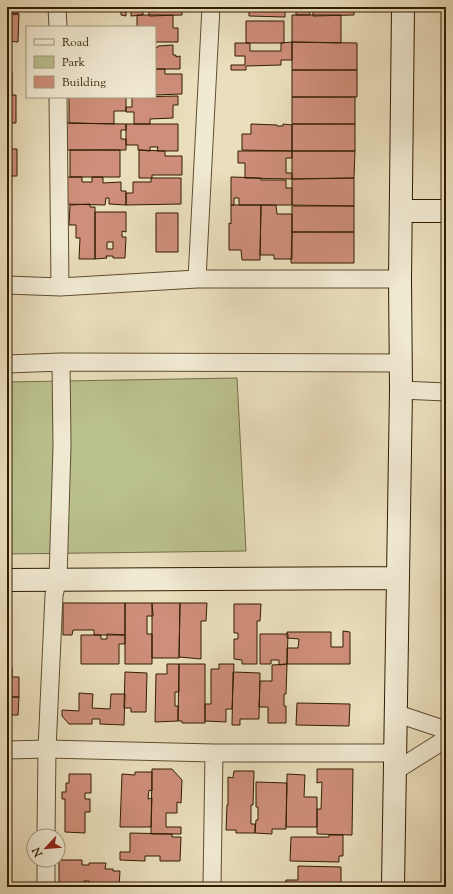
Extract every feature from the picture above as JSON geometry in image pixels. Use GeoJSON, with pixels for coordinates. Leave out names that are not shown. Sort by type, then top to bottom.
{"type":"FeatureCollection","features":[{"type":"Feature","properties":{"kind":"street"},"geometry":{"type":"LineString","coordinates":[[57,7],[58,26]]}},
{"type":"Feature","properties":{"kind":"street"},"geometry":{"type":"LineString","coordinates":[[197,280],[212,7]]}},
{"type":"Feature","properties":{"kind":"street"},"geometry":{"type":"LineString","coordinates":[[393,887],[401,390],[400,279],[403,7]]}},
{"type":"Feature","properties":{"kind":"street"},"geometry":{"type":"LineString","coordinates":[[58,98],[60,287]]}},
{"type":"Feature","properties":{"kind":"street"},"geometry":{"type":"LineString","coordinates":[[401,211],[446,212]]}},
{"type":"Feature","properties":{"kind":"street"},"geometry":{"type":"LineString","coordinates":[[7,285],[60,287],[197,280],[400,279]]}},
{"type":"Feature","properties":{"kind":"street"},"geometry":{"type":"LineString","coordinates":[[7,364],[61,362],[401,363]]}},
{"type":"Feature","properties":{"kind":"street"},"geometry":{"type":"LineString","coordinates":[[46,828],[47,749],[54,595],[58,579],[62,446],[61,362]]}},
{"type":"Feature","properties":{"kind":"street"},"geometry":{"type":"LineString","coordinates":[[401,390],[446,392]]}},
{"type":"Feature","properties":{"kind":"street"},"geometry":{"type":"LineString","coordinates":[[7,580],[398,578]]}},
{"type":"Feature","properties":{"kind":"street"},"geometry":{"type":"LineString","coordinates":[[395,713],[446,730]]}},
{"type":"Feature","properties":{"kind":"street"},"geometry":{"type":"LineString","coordinates":[[7,750],[47,749],[214,752],[395,762],[446,739]]}},
{"type":"Feature","properties":{"kind":"street"},"geometry":{"type":"LineString","coordinates":[[212,887],[214,752]]}},
{"type":"Feature","properties":{"kind":"street"},"geometry":{"type":"LineString","coordinates":[[46,868],[46,887]]}},
{"type":"Feature","properties":{"kind":"green space"},"geometry":{"type":"Polygon","coordinates":[[[237,378],[246,551],[7,554],[7,382],[237,378]]]}},
{"type":"Feature","properties":{"kind":"building"},"geometry":{"type":"Polygon","coordinates":[[[7,7],[18,7],[18,14],[7,14],[7,7]]]}},
{"type":"Feature","properties":{"kind":"building"},"geometry":{"type":"Polygon","coordinates":[[[80,7],[126,7],[126,16],[121,15],[121,9],[79,9],[80,7]]]}},
{"type":"Feature","properties":{"kind":"building"},"geometry":{"type":"Polygon","coordinates":[[[131,7],[143,7],[143,15],[131,16],[131,7]]]}},
{"type":"Feature","properties":{"kind":"building"},"geometry":{"type":"Polygon","coordinates":[[[149,7],[182,7],[182,15],[149,16],[149,7]]]}},
{"type":"Feature","properties":{"kind":"building"},"geometry":{"type":"Polygon","coordinates":[[[249,7],[285,7],[285,17],[249,16],[249,7]]]}},
{"type":"Feature","properties":{"kind":"building"},"geometry":{"type":"Polygon","coordinates":[[[296,7],[334,7],[334,10],[341,10],[341,7],[354,7],[354,15],[313,16],[313,11],[310,11],[310,15],[296,15],[296,7]]]}},
{"type":"Feature","properties":{"kind":"building"},"geometry":{"type":"Polygon","coordinates":[[[7,14],[19,14],[18,42],[7,41],[7,14]]]}},
{"type":"Feature","properties":{"kind":"building"},"geometry":{"type":"Polygon","coordinates":[[[137,15],[173,15],[173,28],[178,28],[178,42],[156,42],[156,26],[137,26],[137,15]]]}},
{"type":"Feature","properties":{"kind":"building"},"geometry":{"type":"Polygon","coordinates":[[[292,15],[341,15],[341,43],[292,42],[292,15]]]}},
{"type":"Feature","properties":{"kind":"building"},"geometry":{"type":"Polygon","coordinates":[[[246,21],[284,21],[284,43],[246,43],[246,21]]]}},
{"type":"Feature","properties":{"kind":"building"},"geometry":{"type":"Polygon","coordinates":[[[292,42],[357,43],[357,70],[292,70],[292,42]]]}},
{"type":"Feature","properties":{"kind":"building"},"geometry":{"type":"Polygon","coordinates":[[[292,42],[292,60],[281,60],[281,65],[246,66],[246,70],[231,70],[231,65],[245,65],[245,56],[235,56],[235,43],[250,43],[250,51],[281,51],[281,43],[292,42]]]}},
{"type":"Feature","properties":{"kind":"building"},"geometry":{"type":"Polygon","coordinates":[[[173,45],[173,55],[176,55],[176,57],[180,56],[180,69],[156,69],[156,48],[158,46],[173,45]]]}},
{"type":"Feature","properties":{"kind":"building"},"geometry":{"type":"Polygon","coordinates":[[[156,69],[165,69],[165,74],[182,74],[182,94],[156,95],[156,69]]]}},
{"type":"Feature","properties":{"kind":"building"},"geometry":{"type":"Polygon","coordinates":[[[292,70],[357,70],[357,97],[292,97],[292,70]]]}},
{"type":"Feature","properties":{"kind":"building"},"geometry":{"type":"Polygon","coordinates":[[[7,73],[12,73],[12,95],[7,95],[7,73]]]}},
{"type":"Feature","properties":{"kind":"building"},"geometry":{"type":"Polygon","coordinates":[[[7,95],[16,95],[16,123],[7,123],[7,95]]]}},
{"type":"Feature","properties":{"kind":"building"},"geometry":{"type":"Polygon","coordinates":[[[156,96],[178,96],[178,105],[173,105],[173,118],[150,119],[150,124],[134,124],[134,112],[126,112],[126,107],[132,107],[132,98],[156,98],[156,96]]]}},
{"type":"Feature","properties":{"kind":"building"},"geometry":{"type":"Polygon","coordinates":[[[292,97],[355,97],[355,124],[292,124],[292,97]]]}},
{"type":"Feature","properties":{"kind":"building"},"geometry":{"type":"Polygon","coordinates":[[[69,98],[126,98],[126,111],[114,111],[114,124],[69,123],[69,98]]]}},
{"type":"Feature","properties":{"kind":"building"},"geometry":{"type":"Polygon","coordinates":[[[65,123],[126,124],[126,130],[121,130],[121,139],[126,139],[126,150],[65,150],[65,123]]]}},
{"type":"Feature","properties":{"kind":"building"},"geometry":{"type":"Polygon","coordinates":[[[126,124],[178,124],[178,151],[157,151],[158,147],[150,147],[150,151],[138,150],[138,145],[126,145],[126,124]]]}},
{"type":"Feature","properties":{"kind":"building"},"geometry":{"type":"Polygon","coordinates":[[[251,124],[277,126],[283,126],[283,124],[292,125],[292,151],[242,150],[242,134],[251,134],[251,124]]]}},
{"type":"Feature","properties":{"kind":"building"},"geometry":{"type":"Polygon","coordinates":[[[292,124],[355,124],[355,151],[292,151],[292,124]]]}},
{"type":"Feature","properties":{"kind":"building"},"geometry":{"type":"Polygon","coordinates":[[[7,149],[17,149],[17,176],[7,176],[7,149]]]}},
{"type":"Feature","properties":{"kind":"building"},"geometry":{"type":"Polygon","coordinates":[[[70,150],[120,150],[120,177],[70,177],[70,150]]]}},
{"type":"Feature","properties":{"kind":"building"},"geometry":{"type":"Polygon","coordinates":[[[139,150],[165,151],[165,156],[182,156],[182,175],[152,175],[152,178],[139,178],[139,150]]]}},
{"type":"Feature","properties":{"kind":"building"},"geometry":{"type":"Polygon","coordinates":[[[238,151],[292,151],[292,158],[286,158],[286,173],[292,173],[292,179],[245,178],[245,163],[238,163],[238,151]]]}},
{"type":"Feature","properties":{"kind":"building"},"geometry":{"type":"Polygon","coordinates":[[[292,151],[355,151],[354,178],[292,179],[292,151]]]}},
{"type":"Feature","properties":{"kind":"building"},"geometry":{"type":"Polygon","coordinates":[[[62,177],[82,177],[82,182],[92,182],[92,177],[103,177],[103,183],[121,182],[121,191],[126,191],[126,205],[109,204],[109,198],[106,198],[105,205],[65,204],[62,177]]]}},
{"type":"Feature","properties":{"kind":"building"},"geometry":{"type":"Polygon","coordinates":[[[231,177],[261,178],[261,180],[286,180],[286,188],[292,188],[292,205],[239,205],[239,198],[234,198],[234,205],[231,205],[231,177]]]}},
{"type":"Feature","properties":{"kind":"building"},"geometry":{"type":"Polygon","coordinates":[[[151,178],[181,178],[181,204],[126,205],[126,193],[133,193],[133,182],[151,182],[151,178]]]}},
{"type":"Feature","properties":{"kind":"building"},"geometry":{"type":"Polygon","coordinates":[[[354,178],[354,206],[292,205],[292,179],[354,178]]]}},
{"type":"Feature","properties":{"kind":"building"},"geometry":{"type":"Polygon","coordinates":[[[90,204],[90,207],[95,207],[95,259],[79,259],[80,238],[76,238],[76,225],[69,225],[70,205],[90,204]]]}},
{"type":"Feature","properties":{"kind":"building"},"geometry":{"type":"Polygon","coordinates":[[[231,205],[261,205],[260,260],[242,260],[241,250],[229,250],[231,205]]]}},
{"type":"Feature","properties":{"kind":"building"},"geometry":{"type":"Polygon","coordinates":[[[261,205],[276,205],[277,214],[292,214],[292,259],[274,259],[274,255],[260,255],[261,205]]]}},
{"type":"Feature","properties":{"kind":"building"},"geometry":{"type":"Polygon","coordinates":[[[292,206],[354,206],[354,232],[292,232],[292,206]]]}},
{"type":"Feature","properties":{"kind":"building"},"geometry":{"type":"Polygon","coordinates":[[[95,212],[126,212],[126,232],[122,231],[122,237],[126,237],[125,258],[113,258],[113,256],[106,256],[107,258],[95,259],[95,212]],[[107,242],[107,249],[113,249],[113,242],[107,242]]]}},
{"type":"Feature","properties":{"kind":"building"},"geometry":{"type":"Polygon","coordinates":[[[156,213],[178,213],[178,252],[156,252],[156,213]]]}},
{"type":"Feature","properties":{"kind":"building"},"geometry":{"type":"Polygon","coordinates":[[[292,232],[354,232],[354,263],[291,263],[292,232]]]}},
{"type":"Feature","properties":{"kind":"building"},"geometry":{"type":"Polygon","coordinates":[[[63,603],[125,603],[125,635],[94,635],[94,630],[73,630],[72,635],[63,635],[63,603]]]}},
{"type":"Feature","properties":{"kind":"building"},"geometry":{"type":"Polygon","coordinates":[[[125,603],[152,603],[153,616],[147,616],[147,634],[152,634],[152,664],[125,664],[125,603]]]}},
{"type":"Feature","properties":{"kind":"building"},"geometry":{"type":"Polygon","coordinates":[[[152,603],[180,603],[179,658],[152,658],[152,603]]]}},
{"type":"Feature","properties":{"kind":"building"},"geometry":{"type":"Polygon","coordinates":[[[180,603],[207,603],[206,621],[201,621],[201,659],[179,657],[180,603]]]}},
{"type":"Feature","properties":{"kind":"building"},"geometry":{"type":"Polygon","coordinates":[[[234,604],[261,604],[260,621],[257,621],[257,664],[242,664],[242,660],[234,659],[234,639],[238,639],[238,633],[234,633],[234,604]]]}},
{"type":"Feature","properties":{"kind":"building"},"geometry":{"type":"Polygon","coordinates":[[[343,631],[350,632],[350,664],[287,664],[287,648],[298,648],[299,639],[287,638],[287,632],[331,632],[331,647],[343,647],[343,631]]]}},
{"type":"Feature","properties":{"kind":"building"},"geometry":{"type":"Polygon","coordinates":[[[107,634],[125,635],[125,644],[119,644],[119,664],[81,664],[81,635],[101,635],[101,639],[107,639],[107,634]]]}},
{"type":"Feature","properties":{"kind":"building"},"geometry":{"type":"Polygon","coordinates":[[[260,634],[288,634],[287,664],[279,665],[279,660],[271,660],[271,664],[260,664],[260,634]]]}},
{"type":"Feature","properties":{"kind":"building"},"geometry":{"type":"Polygon","coordinates":[[[167,664],[179,664],[179,692],[175,692],[175,706],[178,706],[178,721],[155,722],[156,674],[167,674],[167,664]]]}},
{"type":"Feature","properties":{"kind":"building"},"geometry":{"type":"Polygon","coordinates":[[[179,664],[205,664],[205,723],[182,723],[182,721],[178,721],[179,664]]]}},
{"type":"Feature","properties":{"kind":"building"},"geometry":{"type":"Polygon","coordinates":[[[219,664],[234,664],[232,709],[226,709],[226,722],[205,721],[205,704],[211,704],[211,669],[219,669],[219,664]]]}},
{"type":"Feature","properties":{"kind":"building"},"geometry":{"type":"Polygon","coordinates":[[[287,664],[286,694],[284,694],[286,723],[268,723],[268,707],[259,707],[260,681],[272,681],[272,665],[287,664]]]}},
{"type":"Feature","properties":{"kind":"building"},"geometry":{"type":"Polygon","coordinates":[[[7,668],[12,668],[12,677],[19,677],[19,697],[7,697],[7,668]]]}},
{"type":"Feature","properties":{"kind":"building"},"geometry":{"type":"Polygon","coordinates":[[[125,672],[147,673],[146,712],[131,712],[131,708],[124,708],[125,672]]]}},
{"type":"Feature","properties":{"kind":"building"},"geometry":{"type":"Polygon","coordinates":[[[233,672],[260,673],[259,719],[240,719],[240,725],[232,725],[233,672]]]}},
{"type":"Feature","properties":{"kind":"building"},"geometry":{"type":"Polygon","coordinates":[[[79,693],[93,694],[92,708],[110,709],[111,694],[125,694],[124,725],[100,724],[100,719],[92,719],[92,724],[69,724],[62,716],[62,710],[79,711],[79,693]]]}},
{"type":"Feature","properties":{"kind":"building"},"geometry":{"type":"Polygon","coordinates":[[[7,697],[19,697],[18,715],[8,715],[7,725],[7,697]]]}},
{"type":"Feature","properties":{"kind":"building"},"geometry":{"type":"Polygon","coordinates":[[[297,703],[350,704],[349,726],[296,725],[297,703]]]}},
{"type":"Feature","properties":{"kind":"building"},"geometry":{"type":"Polygon","coordinates":[[[152,769],[172,769],[182,780],[181,803],[177,802],[177,813],[166,813],[166,827],[181,827],[181,834],[151,834],[152,769]]]}},
{"type":"Feature","properties":{"kind":"building"},"geometry":{"type":"Polygon","coordinates":[[[317,769],[353,769],[352,835],[317,834],[317,809],[321,809],[322,782],[317,783],[317,769]]]}},
{"type":"Feature","properties":{"kind":"building"},"geometry":{"type":"Polygon","coordinates":[[[234,771],[254,771],[251,824],[255,824],[255,833],[236,833],[236,830],[226,830],[228,777],[233,778],[234,771]]]}},
{"type":"Feature","properties":{"kind":"building"},"geometry":{"type":"Polygon","coordinates":[[[135,772],[152,772],[152,791],[149,790],[148,799],[152,798],[151,827],[120,827],[122,774],[135,775],[135,772]]]}},
{"type":"Feature","properties":{"kind":"building"},"geometry":{"type":"Polygon","coordinates":[[[69,774],[91,774],[91,793],[85,793],[85,799],[90,799],[90,812],[85,812],[85,833],[66,832],[65,799],[62,799],[62,792],[66,792],[66,783],[69,783],[69,774]]]}},
{"type":"Feature","properties":{"kind":"building"},"geometry":{"type":"Polygon","coordinates":[[[287,774],[305,775],[304,797],[317,797],[317,827],[286,827],[287,774]]]}},
{"type":"Feature","properties":{"kind":"building"},"geometry":{"type":"Polygon","coordinates":[[[256,782],[287,783],[286,829],[272,829],[272,834],[255,833],[256,820],[258,820],[258,807],[256,807],[256,782]]]}},
{"type":"Feature","properties":{"kind":"building"},"geometry":{"type":"Polygon","coordinates":[[[130,833],[172,834],[172,837],[181,837],[180,861],[160,861],[160,856],[145,856],[145,861],[120,860],[120,852],[130,852],[130,833]]]}},
{"type":"Feature","properties":{"kind":"building"},"geometry":{"type":"Polygon","coordinates":[[[329,835],[343,835],[343,856],[339,856],[339,862],[290,861],[291,837],[329,837],[329,835]]]}},
{"type":"Feature","properties":{"kind":"building"},"geometry":{"type":"Polygon","coordinates":[[[66,860],[82,860],[82,865],[89,865],[89,863],[106,863],[105,869],[120,871],[119,887],[89,887],[89,881],[84,881],[84,887],[64,887],[64,883],[59,883],[59,868],[66,868],[66,860]]]}},
{"type":"Feature","properties":{"kind":"building"},"geometry":{"type":"Polygon","coordinates":[[[298,866],[341,867],[341,887],[285,887],[286,880],[298,880],[298,866]]]}}]}
